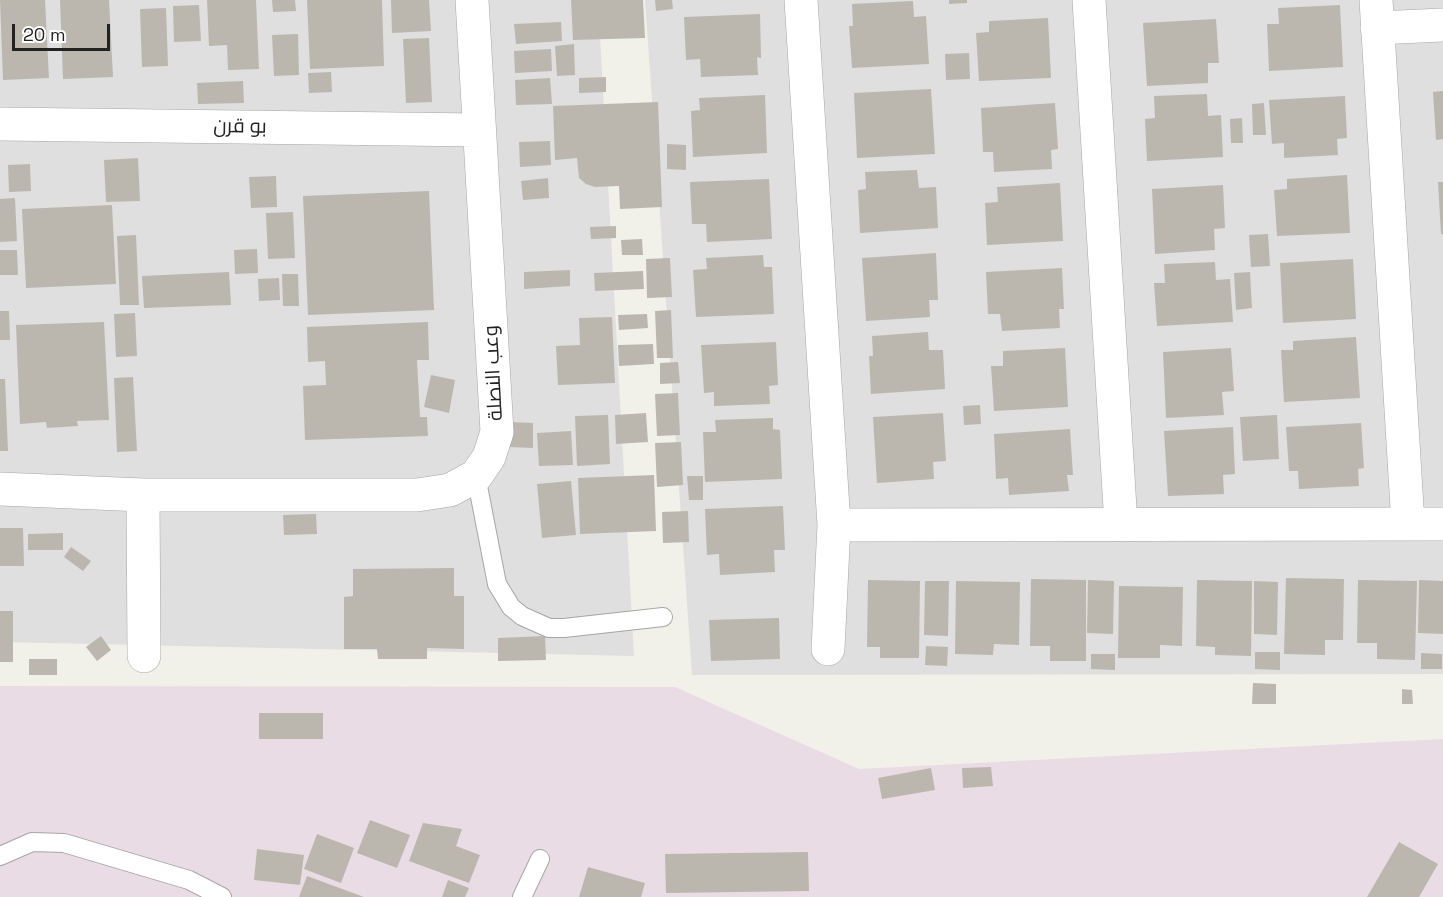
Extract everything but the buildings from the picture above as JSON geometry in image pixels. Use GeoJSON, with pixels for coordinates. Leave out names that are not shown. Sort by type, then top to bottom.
{"type":"FeatureCollection","features":[{"type":"Feature","properties":{"kind":"street","name":"وعب النصلة"},"geometry":{"type":"LineString","coordinates":[[472,0],[497,432],[489,457],[476,476]]}},
{"type":"Feature","properties":{"kind":"street"},"geometry":{"type":"LineString","coordinates":[[801,0],[834,525],[828,648]]}},
{"type":"Feature","properties":{"kind":"street"},"geometry":{"type":"LineString","coordinates":[[1089,0],[1121,525]]}},
{"type":"Feature","properties":{"kind":"street"},"geometry":{"type":"LineString","coordinates":[[1408,524],[1377,14],[1443,25]]}},
{"type":"Feature","properties":{"kind":"street","name":"بو قرن"},"geometry":{"type":"LineString","coordinates":[[0,124],[479,130]]}},
{"type":"Feature","properties":{"kind":"street"},"geometry":{"type":"LineString","coordinates":[[0,489],[143,495],[417,495],[450,490],[476,476]]}},
{"type":"Feature","properties":{"kind":"street"},"geometry":{"type":"LineString","coordinates":[[143,495],[144,656]]}},
{"type":"Feature","properties":{"kind":"street"},"geometry":{"type":"LineString","coordinates":[[834,525],[1443,524]]}},
{"type":"Feature","properties":{"kind":"lane"},"geometry":{"type":"LineString","coordinates":[[476,476],[497,584],[511,607],[522,616],[549,628],[663,616]]}},
{"type":"Feature","properties":{"kind":"lane"},"geometry":{"type":"LineString","coordinates":[[0,856],[32,842],[64,843],[189,880],[222,897]]}},
{"type":"Feature","properties":{"kind":"lane"},"geometry":{"type":"LineString","coordinates":[[522,897],[540,859]]}},
{"type":"Feature","properties":{"kind":"shaded area"},"geometry":{"type":"Polygon","coordinates":[[[0,0],[598,0],[634,656],[0,642],[0,0]]]}},
{"type":"Feature","properties":{"kind":"shaded area"},"geometry":{"type":"Polygon","coordinates":[[[645,0],[1443,0],[1443,674],[692,675],[645,0]]]}},
{"type":"Feature","properties":{"kind":"shaded area"},"geometry":{"type":"Polygon","coordinates":[[[0,686],[675,687],[859,769],[1443,739],[1443,897],[0,897],[0,686]]]}}]}
